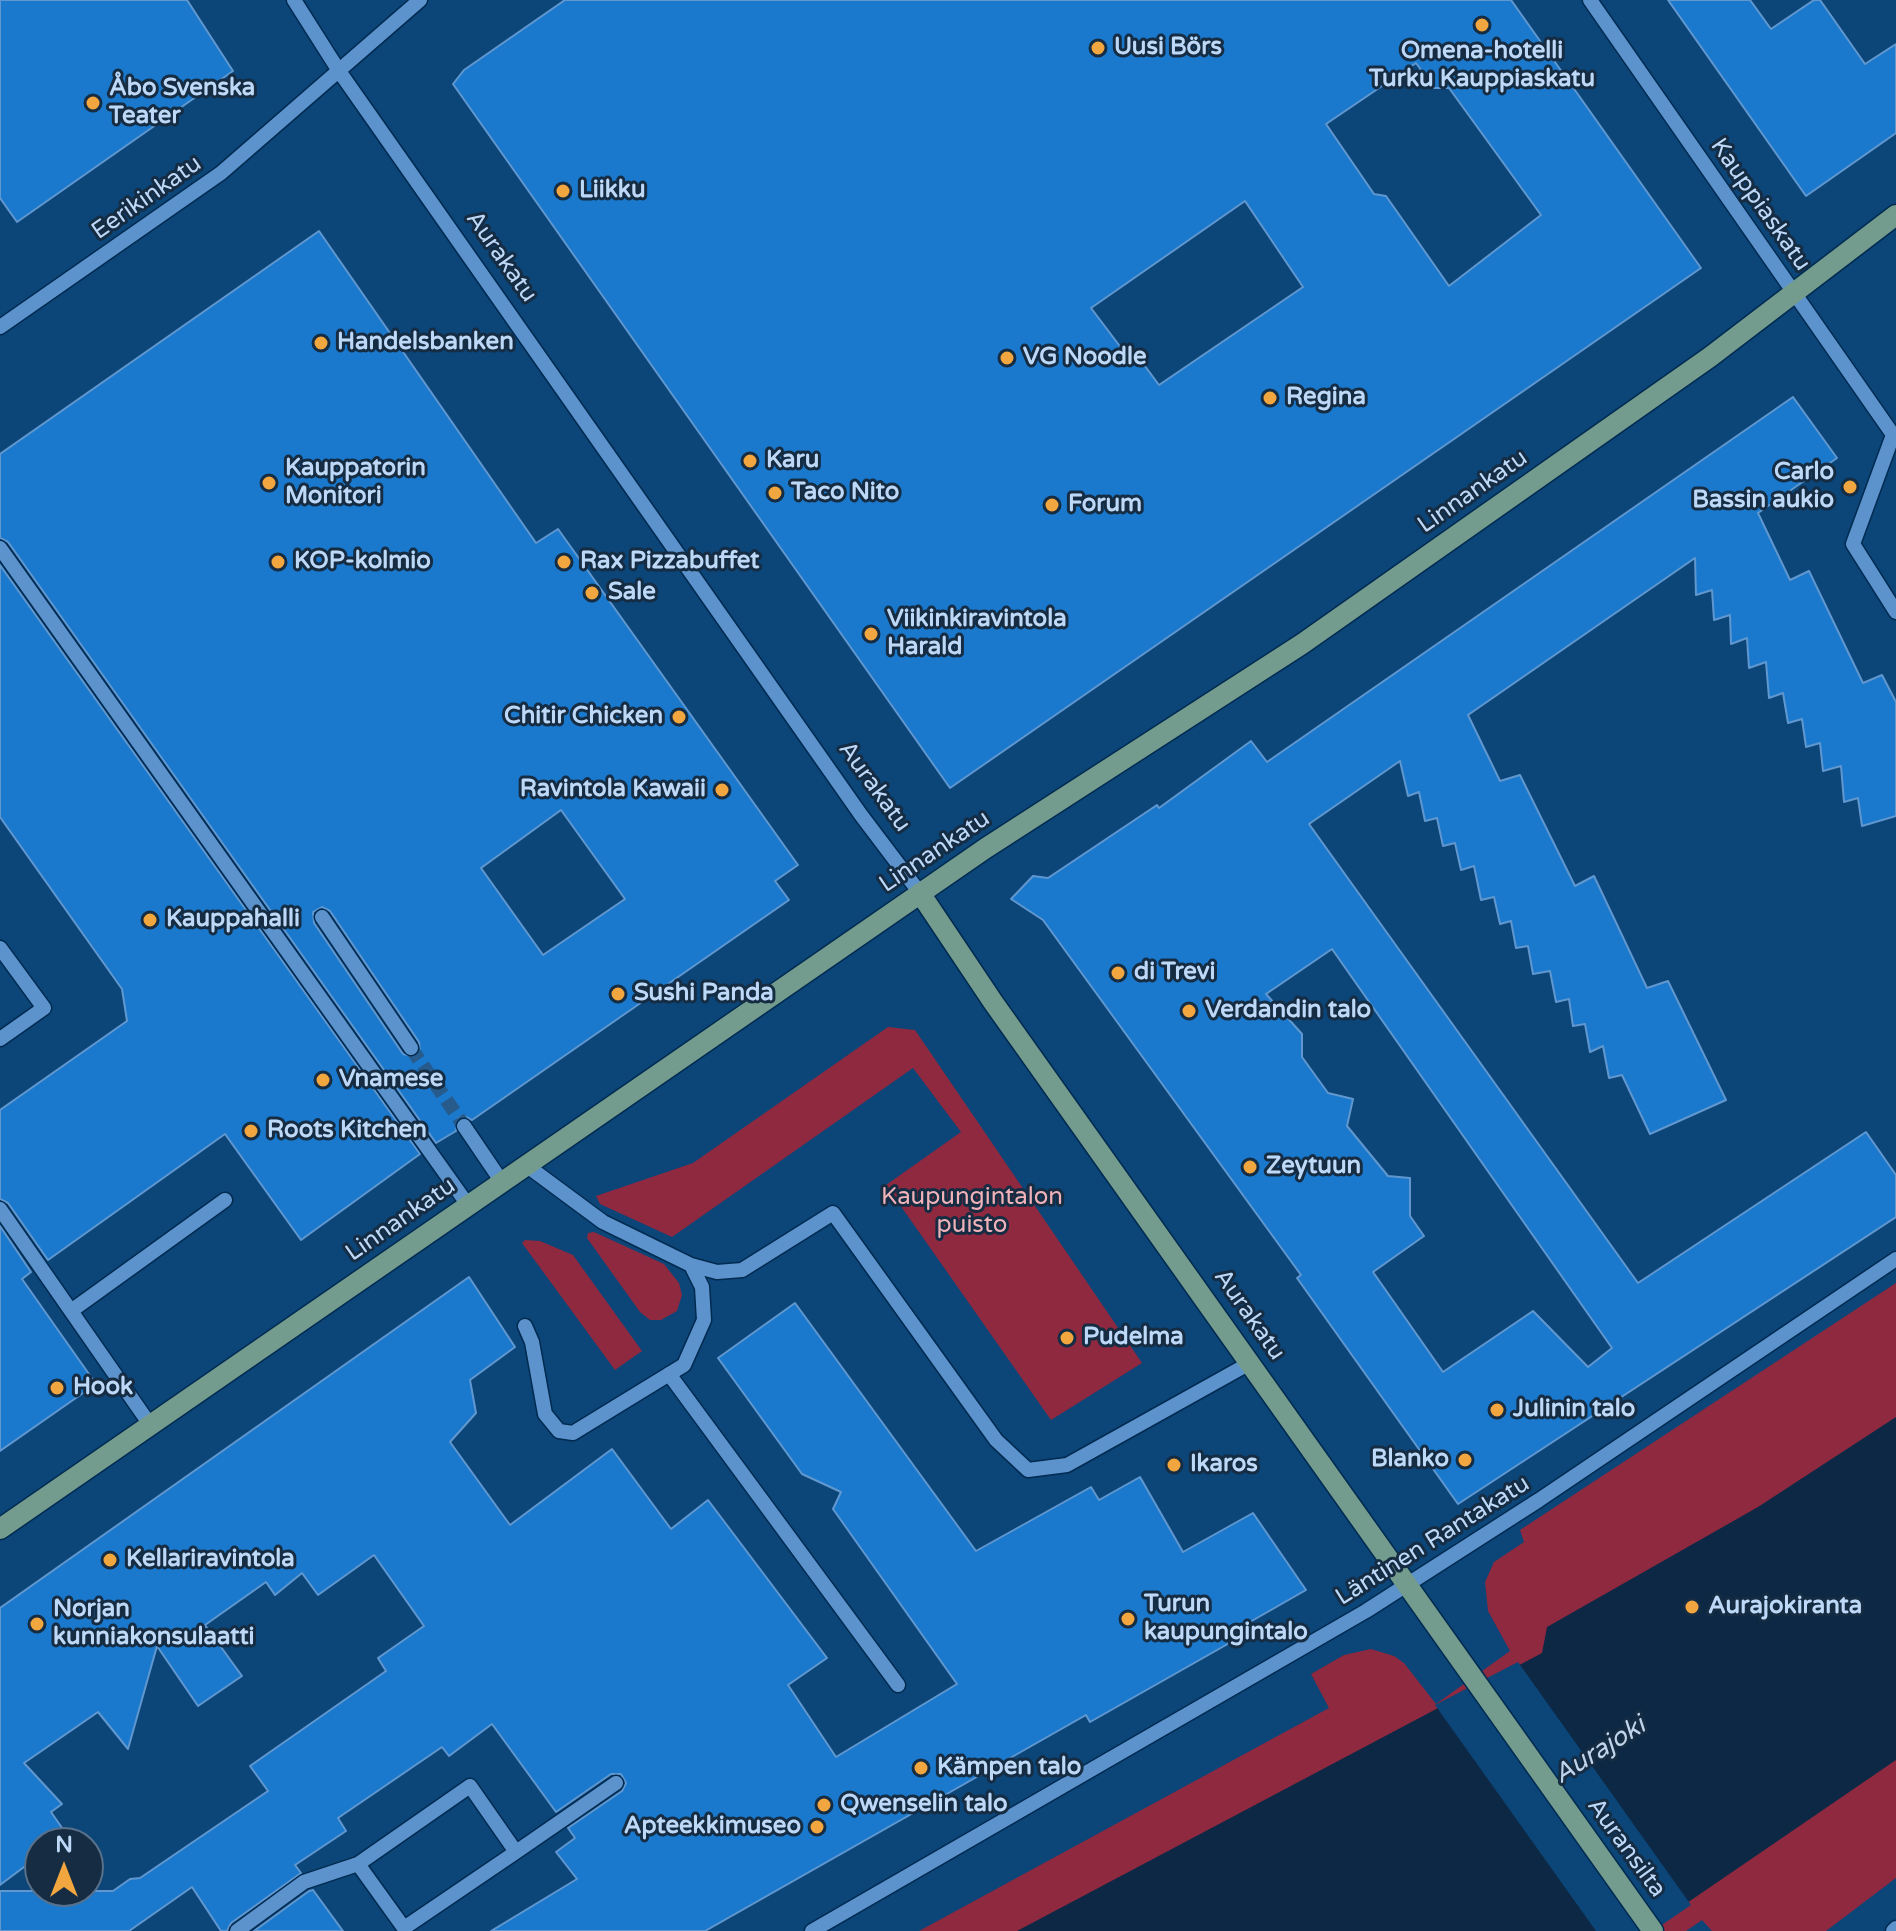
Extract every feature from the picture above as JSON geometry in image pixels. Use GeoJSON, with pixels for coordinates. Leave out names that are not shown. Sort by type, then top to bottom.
{"type":"FeatureCollection","features":[{"type":"Feature","properties":{"kind":"main road","name":"Linnankatu"},"geometry":{"type":"LineString","coordinates":[[0,1529],[920,893],[1302,644],[1710,357],[1896,215]]}},
{"type":"Feature","properties":{"kind":"main road","name":"Aurakatu"},"geometry":{"type":"LineString","coordinates":[[920,893],[993,1002],[1409,1583],[1473,1678]]}},
{"type":"Feature","properties":{"kind":"main road","name":"Auransilta"},"geometry":{"type":"LineString","coordinates":[[1473,1678],[1653,1931]]}},
{"type":"Feature","properties":{"kind":"street","name":"Aurakatu"},"geometry":{"type":"LineString","coordinates":[[294,0],[339,71],[920,893]]}},
{"type":"Feature","properties":{"kind":"street","name":"Eerikinkatu"},"geometry":{"type":"LineString","coordinates":[[0,327],[221,173],[420,0]]}},
{"type":"Feature","properties":{"kind":"street","name":"Kauppiaskatu"},"geometry":{"type":"LineString","coordinates":[[1590,0],[1895,437],[1853,544],[1896,612]]}},
{"type":"Feature","properties":{"kind":"street"},"geometry":{"type":"LineString","coordinates":[[0,548],[468,1205]]}},
{"type":"Feature","properties":{"kind":"street"},"geometry":{"type":"LineString","coordinates":[[322,917],[411,1048]]}},
{"type":"Feature","properties":{"kind":"street"},"geometry":{"type":"LineString","coordinates":[[0,948],[44,1008],[0,1039]]}},
{"type":"Feature","properties":{"kind":"street"},"geometry":{"type":"LineString","coordinates":[[464,1126],[502,1182]]}},
{"type":"Feature","properties":{"kind":"street"},"geometry":{"type":"LineString","coordinates":[[526,1165],[603,1222],[691,1265],[717,1272],[742,1270],[833,1213],[996,1440],[1028,1470],[1067,1465],[1250,1363]]}},
{"type":"Feature","properties":{"kind":"street"},"geometry":{"type":"LineString","coordinates":[[71,1311],[225,1200]]}},
{"type":"Feature","properties":{"kind":"street"},"geometry":{"type":"LineString","coordinates":[[0,1209],[151,1426]]}},
{"type":"Feature","properties":{"kind":"street","name":"Läntinen Rantakatu"},"geometry":{"type":"LineString","coordinates":[[812,1931],[1409,1583],[1539,1500],[1896,1259]]}},
{"type":"Feature","properties":{"kind":"street"},"geometry":{"type":"LineString","coordinates":[[525,1326],[532,1342],[545,1414],[559,1431],[573,1433],[684,1365],[704,1320],[702,1287],[691,1265]]}},
{"type":"Feature","properties":{"kind":"street"},"geometry":{"type":"LineString","coordinates":[[669,1374],[898,1685]]}},
{"type":"Feature","properties":{"kind":"street"},"geometry":{"type":"LineString","coordinates":[[358,1864],[404,1928],[616,1783]]}},
{"type":"Feature","properties":{"kind":"street"},"geometry":{"type":"LineString","coordinates":[[237,1931],[304,1882],[358,1864],[470,1786],[516,1852]]}},
{"type":"Feature","properties":{"kind":"green space","name":"Kaupungintalon puisto"},"geometry":{"type":"Polygon","coordinates":[[[888,1027],[915,1030],[1142,1363],[1051,1420],[886,1185],[961,1132],[913,1068],[672,1237],[600,1204],[596,1196],[693,1163],[888,1027]]]}},
{"type":"Feature","properties":{"kind":"green space"},"geometry":{"type":"Polygon","coordinates":[[[594,1232],[664,1264],[679,1283],[682,1295],[677,1311],[661,1320],[650,1320],[640,1312],[587,1238],[588,1233],[594,1232]]]}},
{"type":"Feature","properties":{"kind":"green space"},"geometry":{"type":"Polygon","coordinates":[[[525,1240],[540,1241],[573,1255],[642,1351],[615,1370],[522,1243],[525,1240]]]}},
{"type":"Feature","properties":{"kind":"green space","name":"Aurajokiranta"},"geometry":{"type":"Polygon","coordinates":[[[1896,1283],[1896,1878],[1826,1931],[1712,1931],[1702,1920],[1686,1931],[919,1931],[1329,1708],[1311,1674],[1344,1655],[1371,1649],[1394,1656],[1404,1663],[1436,1704],[1510,1651],[1488,1611],[1485,1582],[1494,1562],[1524,1542],[1520,1530],[1896,1283]]]}},
{"type":"Feature","properties":{"kind":"water","name":"Aurajokiranta"},"geometry":{"type":"Polygon","coordinates":[[[1896,1417],[1896,1760],[1646,1931],[1017,1931],[1542,1653],[1547,1627],[1758,1507],[1896,1417]]]}},
{"type":"Feature","properties":{"kind":"pier"},"geometry":{"type":"Polygon","coordinates":[[[1518,1662],[1691,1905],[1653,1931],[1596,1931],[1435,1705],[1518,1662]]]}},
{"type":"Feature","properties":{"kind":"building","name":"Åbo Svenska Teater"},"geometry":{"type":"Polygon","coordinates":[[[0,0],[187,0],[233,71],[17,222],[0,198],[0,0]]]}},
{"type":"Feature","properties":{"kind":"building","name":"Forum"},"geometry":{"type":"Polygon","coordinates":[[[565,0],[1511,0],[1701,268],[950,788],[453,84],[464,70],[565,0]],[[1416,63],[1326,124],[1374,194],[1386,196],[1449,286],[1541,215],[1449,88],[1434,88],[1416,63]],[[1245,201],[1091,308],[1122,349],[1136,354],[1159,385],[1303,287],[1245,201]]]}},
{"type":"Feature","properties":{"kind":"building"},"geometry":{"type":"Polygon","coordinates":[[[1668,0],[1750,0],[1771,29],[1814,0],[1820,0],[1865,64],[1896,44],[1896,133],[1806,196],[1668,0]]]}},
{"type":"Feature","properties":{"kind":"building"},"geometry":{"type":"Polygon","coordinates":[[[319,231],[536,543],[558,529],[798,865],[775,881],[789,900],[472,1120],[464,1116],[458,1118],[456,1131],[436,1143],[8,542],[0,538],[0,454],[319,231]],[[561,810],[481,868],[543,955],[625,899],[561,810]],[[322,907],[313,912],[314,923],[403,1054],[416,1057],[420,1052],[419,1042],[330,911],[322,907]]]}},
{"type":"Feature","properties":{"kind":"building"},"geometry":{"type":"Polygon","coordinates":[[[1793,397],[1837,458],[1758,513],[1790,580],[1809,571],[1863,683],[1882,675],[1896,702],[1896,816],[1862,826],[1858,798],[1844,802],[1841,766],[1823,771],[1820,743],[1806,747],[1802,719],[1788,723],[1783,693],[1769,698],[1766,662],[1749,668],[1747,638],[1731,644],[1730,615],[1714,620],[1712,590],[1696,595],[1695,558],[1468,715],[1500,781],[1520,775],[1575,886],[1594,876],[1647,988],[1668,981],[1726,1100],[1650,1134],[1622,1075],[1609,1078],[1603,1046],[1590,1052],[1585,1024],[1573,1026],[1569,999],[1556,1002],[1550,971],[1533,974],[1528,946],[1516,948],[1511,921],[1500,924],[1494,897],[1481,900],[1474,866],[1461,870],[1455,843],[1443,846],[1437,818],[1425,821],[1419,792],[1408,796],[1400,761],[1309,824],[1638,1283],[1866,1132],[1896,1175],[1896,1217],[1458,1504],[1297,1278],[1301,1275],[1043,920],[1011,899],[1033,876],[1048,878],[1157,805],[1159,808],[1251,741],[1267,762],[1793,397]],[[1332,949],[1266,994],[1302,1034],[1302,1057],[1328,1093],[1353,1099],[1347,1126],[1388,1176],[1410,1178],[1410,1216],[1424,1236],[1373,1272],[1443,1372],[1533,1311],[1588,1367],[1612,1348],[1332,949]]]}},
{"type":"Feature","properties":{"kind":"building","name":"Kauppahalli"},"geometry":{"type":"Polygon","coordinates":[[[0,565],[420,1154],[301,1240],[225,1134],[48,1260],[8,1203],[0,1199],[0,1110],[127,1021],[122,989],[0,817],[0,565]]]}},
{"type":"Feature","properties":{"kind":"building"},"geometry":{"type":"Polygon","coordinates":[[[0,1226],[31,1272],[22,1279],[96,1384],[0,1451],[0,1226]]]}},
{"type":"Feature","properties":{"kind":"building"},"geometry":{"type":"Polygon","coordinates":[[[469,1277],[515,1347],[470,1380],[476,1413],[450,1442],[510,1525],[612,1449],[671,1529],[708,1500],[827,1658],[788,1685],[836,1757],[957,1684],[833,1509],[841,1492],[802,1474],[718,1358],[795,1303],[976,1551],[1091,1487],[1099,1500],[1140,1477],[1183,1552],[1253,1513],[1306,1590],[1229,1634],[1233,1641],[1090,1722],[1086,1715],[705,1931],[491,1931],[577,1879],[556,1852],[575,1838],[568,1828],[622,1791],[626,1783],[621,1774],[611,1774],[556,1812],[492,1724],[449,1756],[442,1747],[338,1818],[346,1831],[295,1865],[301,1873],[231,1923],[227,1931],[221,1931],[192,1887],[129,1931],[0,1931],[0,1891],[24,1891],[24,1907],[104,1907],[104,1891],[113,1891],[130,1879],[140,1878],[268,1791],[250,1766],[386,1671],[378,1658],[424,1626],[374,1555],[318,1595],[302,1573],[275,1595],[266,1582],[205,1625],[242,1676],[198,1706],[157,1646],[128,1749],[98,1712],[24,1763],[62,1804],[51,1812],[61,1827],[24,1827],[24,1867],[0,1885],[0,1608],[469,1277]]]}},
{"type":"Feature","properties":{"kind":"building"},"geometry":{"type":"Polygon","coordinates":[[[313,1890],[343,1931],[254,1931],[309,1891],[313,1890]]]}},
{"type":"Feature","properties":{"kind":"tunnel"},"geometry":{"type":"LineString","coordinates":[[411,1048],[464,1126]]}},
{"type":"Feature","properties":{"kind":"place","name":"Omena-hotelli Turku Kauppiaskatu"},"geometry":{"type":"Point","coordinates":[1482,25]}},
{"type":"Feature","properties":{"kind":"place","name":"Uusi Börs"},"geometry":{"type":"Point","coordinates":[1098,48]}},
{"type":"Feature","properties":{"kind":"place","name":"Åbo Svenska Teater"},"geometry":{"type":"Point","coordinates":[93,103]}},
{"type":"Feature","properties":{"kind":"place","name":"Liikku"},"geometry":{"type":"Point","coordinates":[563,191]}},
{"type":"Feature","properties":{"kind":"place","name":"Handelsbanken"},"geometry":{"type":"Point","coordinates":[321,343]}},
{"type":"Feature","properties":{"kind":"place","name":"VG Noodle"},"geometry":{"type":"Point","coordinates":[1007,358]}},
{"type":"Feature","properties":{"kind":"place","name":"Regina"},"geometry":{"type":"Point","coordinates":[1270,398]}},
{"type":"Feature","properties":{"kind":"place","name":"Karu"},"geometry":{"type":"Point","coordinates":[750,461]}},
{"type":"Feature","properties":{"kind":"place","name":"Kauppatorin Monitori"},"geometry":{"type":"Point","coordinates":[269,483]}},
{"type":"Feature","properties":{"kind":"place","name":"Carlo Bassin aukio"},"geometry":{"type":"Point","coordinates":[1850,487]}},
{"type":"Feature","properties":{"kind":"place","name":"Taco Nito"},"geometry":{"type":"Point","coordinates":[775,493]}},
{"type":"Feature","properties":{"kind":"place","name":"Forum"},"geometry":{"type":"Point","coordinates":[1052,505]}},
{"type":"Feature","properties":{"kind":"place","name":"KOP-kolmio"},"geometry":{"type":"Point","coordinates":[278,562]}},
{"type":"Feature","properties":{"kind":"place","name":"Rax Pizzabuffet"},"geometry":{"type":"Point","coordinates":[564,562]}},
{"type":"Feature","properties":{"kind":"place","name":"Sale"},"geometry":{"type":"Point","coordinates":[592,593]}},
{"type":"Feature","properties":{"kind":"place","name":"Viikinkiravintola Harald"},"geometry":{"type":"Point","coordinates":[871,634]}},
{"type":"Feature","properties":{"kind":"place","name":"Chitir Chicken"},"geometry":{"type":"Point","coordinates":[679,717]}},
{"type":"Feature","properties":{"kind":"place","name":"Ravintola Kawaii"},"geometry":{"type":"Point","coordinates":[722,790]}},
{"type":"Feature","properties":{"kind":"place","name":"Kauppahalli"},"geometry":{"type":"Point","coordinates":[150,920]}},
{"type":"Feature","properties":{"kind":"place","name":"di Trevi"},"geometry":{"type":"Point","coordinates":[1118,973]}},
{"type":"Feature","properties":{"kind":"place","name":"Sushi Panda"},"geometry":{"type":"Point","coordinates":[618,994]}},
{"type":"Feature","properties":{"kind":"place","name":"Verdandin talo"},"geometry":{"type":"Point","coordinates":[1189,1011]}},
{"type":"Feature","properties":{"kind":"place","name":"Vnamese"},"geometry":{"type":"Point","coordinates":[323,1080]}},
{"type":"Feature","properties":{"kind":"place","name":"Roots Kitchen"},"geometry":{"type":"Point","coordinates":[251,1131]}},
{"type":"Feature","properties":{"kind":"place","name":"Zeytuun"},"geometry":{"type":"Point","coordinates":[1250,1167]}},
{"type":"Feature","properties":{"kind":"place","name":"Pudelma"},"geometry":{"type":"Point","coordinates":[1067,1338]}},
{"type":"Feature","properties":{"kind":"place","name":"Hook"},"geometry":{"type":"Point","coordinates":[57,1388]}},
{"type":"Feature","properties":{"kind":"place","name":"Julinin talo"},"geometry":{"type":"Point","coordinates":[1497,1410]}},
{"type":"Feature","properties":{"kind":"place","name":"Blanko"},"geometry":{"type":"Point","coordinates":[1465,1460]}},
{"type":"Feature","properties":{"kind":"place","name":"Ikaros"},"geometry":{"type":"Point","coordinates":[1174,1465]}},
{"type":"Feature","properties":{"kind":"place","name":"Kellariravintola"},"geometry":{"type":"Point","coordinates":[110,1560]}},
{"type":"Feature","properties":{"kind":"place","name":"Aurajokiranta"},"geometry":{"type":"Point","coordinates":[1692,1607]}},
{"type":"Feature","properties":{"kind":"place","name":"Turun kaupungintalo"},"geometry":{"type":"Point","coordinates":[1128,1619]}},
{"type":"Feature","properties":{"kind":"place","name":"Norjan kunniakonsulaatti"},"geometry":{"type":"Point","coordinates":[37,1624]}},
{"type":"Feature","properties":{"kind":"place","name":"Kämpen talo"},"geometry":{"type":"Point","coordinates":[921,1768]}},
{"type":"Feature","properties":{"kind":"place","name":"Qwenselin talo"},"geometry":{"type":"Point","coordinates":[824,1805]}},
{"type":"Feature","properties":{"kind":"place","name":"Apteekkimuseo"},"geometry":{"type":"Point","coordinates":[817,1827]}},
{"type":"Feature","properties":{"kind":"water label","name":"Aurajoki"},"geometry":{"type":"Point","coordinates":[1600,1751]}}]}
